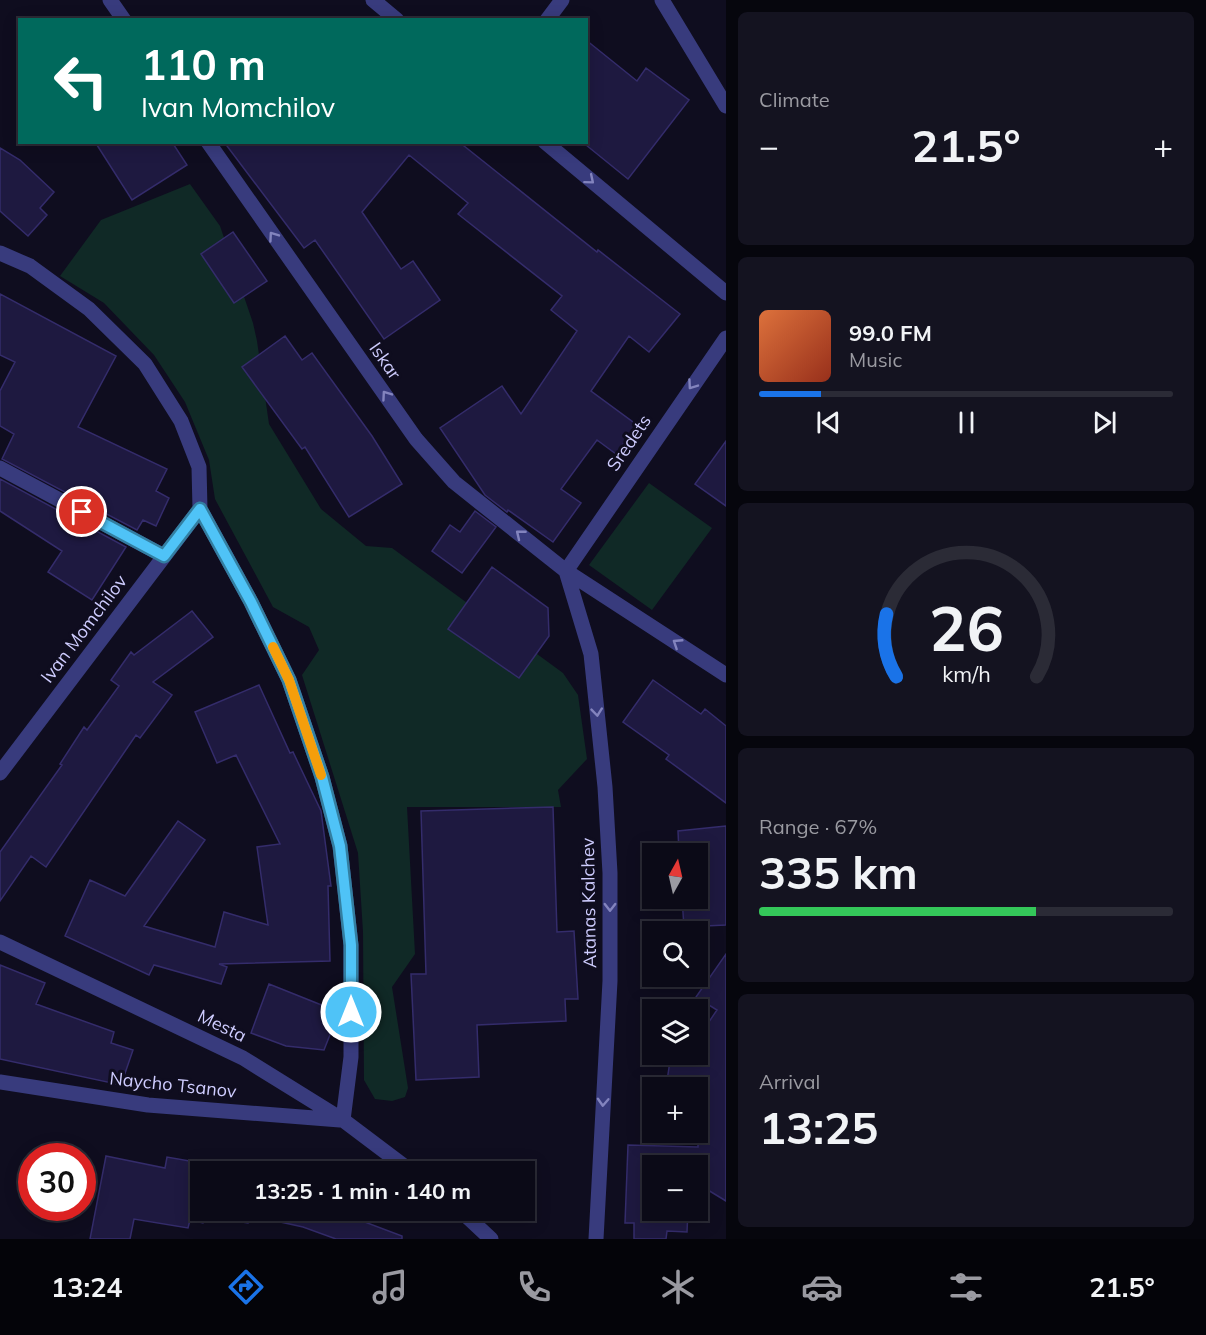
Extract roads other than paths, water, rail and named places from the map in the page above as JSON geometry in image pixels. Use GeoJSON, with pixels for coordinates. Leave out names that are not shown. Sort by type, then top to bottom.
{"type":"FeatureCollection","features":[{"type":"Feature","properties":{"kind":"street"},"geometry":{"type":"LineString","coordinates":[[110,0],[123,18]]}},
{"type":"Feature","properties":{"kind":"street"},"geometry":{"type":"LineString","coordinates":[[373,0],[394,18]]}},
{"type":"Feature","properties":{"kind":"street"},"geometry":{"type":"LineString","coordinates":[[548,18],[562,0]]}},
{"type":"Feature","properties":{"kind":"street"},"geometry":{"type":"LineString","coordinates":[[662,0],[726,106]]}},
{"type":"Feature","properties":{"kind":"street","name":"Iskar"},"geometry":{"type":"LineString","coordinates":[[209,144],[416,439],[454,482],[566,571],[726,675]]}},
{"type":"Feature","properties":{"kind":"street"},"geometry":{"type":"LineString","coordinates":[[547,144],[726,293]]}},
{"type":"Feature","properties":{"kind":"street"},"geometry":{"type":"LineString","coordinates":[[0,253],[30,266],[89,309],[145,364],[182,422],[199,467],[200,509],[251,602],[289,680],[322,777],[340,846],[351,945],[351,1057],[343,1120]]}},
{"type":"Feature","properties":{"kind":"street","name":"Sredets"},"geometry":{"type":"LineString","coordinates":[[566,571],[726,338]]}},
{"type":"Feature","properties":{"kind":"street"},"geometry":{"type":"LineString","coordinates":[[0,468],[164,556]]}},
{"type":"Feature","properties":{"kind":"street","name":"Ivan Momchilov"},"geometry":{"type":"LineString","coordinates":[[0,772],[200,509]]}},
{"type":"Feature","properties":{"kind":"street","name":"Atanas Kalchev"},"geometry":{"type":"LineString","coordinates":[[566,571],[591,654],[605,787],[609,873],[610,981],[596,1239]]}},
{"type":"Feature","properties":{"kind":"street","name":"Mesta"},"geometry":{"type":"LineString","coordinates":[[0,942],[243,1058],[343,1120],[397,1161]]}},
{"type":"Feature","properties":{"kind":"street","name":"Naycho Tsanov"},"geometry":{"type":"LineString","coordinates":[[0,1082],[148,1105],[343,1120]]}},
{"type":"Feature","properties":{"kind":"street"},"geometry":{"type":"LineString","coordinates":[[472,1221],[492,1239]]}}]}
